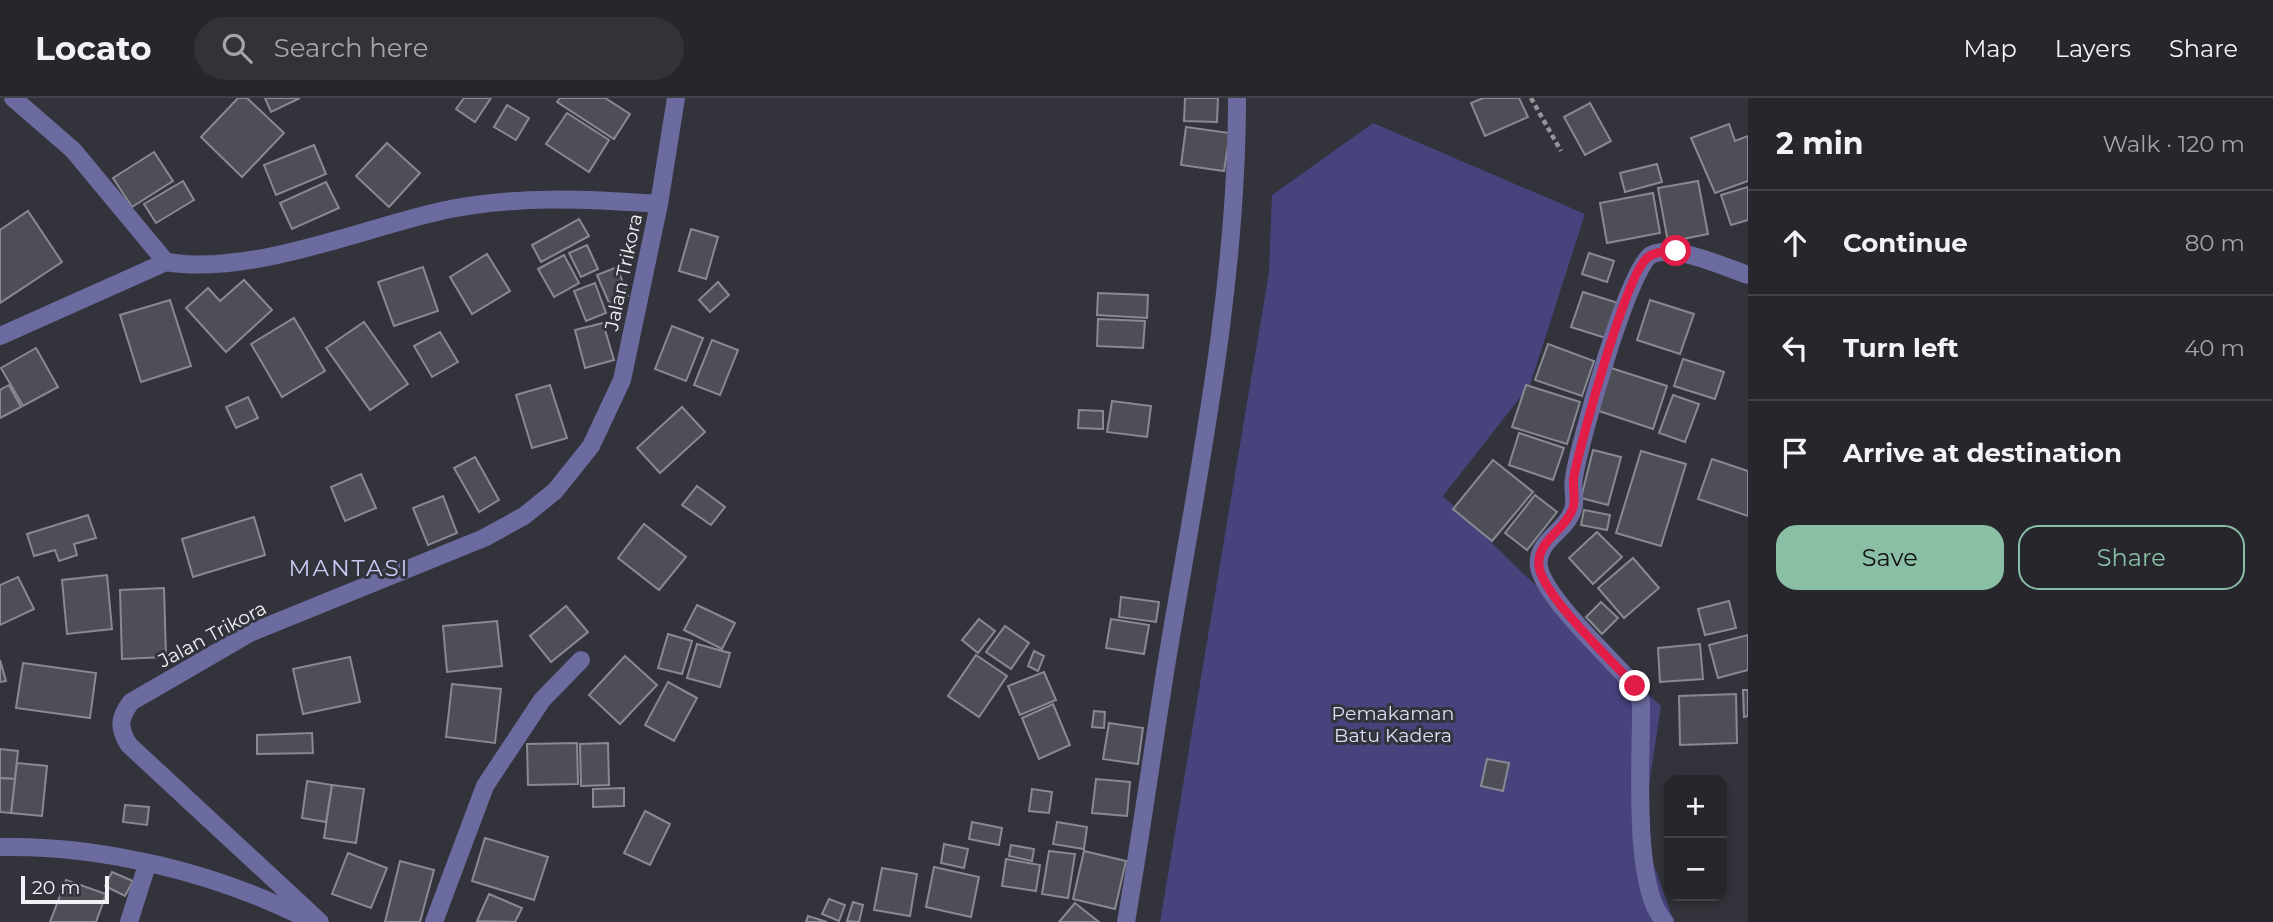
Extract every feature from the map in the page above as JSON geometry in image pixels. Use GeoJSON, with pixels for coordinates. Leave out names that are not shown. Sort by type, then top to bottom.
{"type":"FeatureCollection","features":[{"type":"Feature","properties":{"kind":"street"},"geometry":{"type":"LineString","coordinates":[[13,98],[73,150],[166,262]]}},
{"type":"Feature","properties":{"kind":"street","name":"Jalan Trikora"},"geometry":{"type":"LineString","coordinates":[[320,922],[129,745],[120,724],[122,714],[131,702],[250,633],[484,538],[524,516],[555,491],[591,446],[622,380],[659,204],[676,98]]}},
{"type":"Feature","properties":{"kind":"street"},"geometry":{"type":"LineString","coordinates":[[1126,922],[1191,532],[1228,282],[1237,162],[1237,98]]}},
{"type":"Feature","properties":{"kind":"street"},"geometry":{"type":"LineString","coordinates":[[0,336],[166,262],[194,267],[236,262],[443,211],[494,202],[560,197],[659,204]]}},
{"type":"Feature","properties":{"kind":"street"},"geometry":{"type":"LineString","coordinates":[[1665,922],[1652,901],[1643,866],[1642,702],[1635,686],[1547,587],[1539,565],[1540,554],[1569,519],[1574,504],[1573,480],[1583,438],[1631,286],[1644,260],[1659,252],[1676,251],[1748,275]]}},
{"type":"Feature","properties":{"kind":"street"},"geometry":{"type":"LineString","coordinates":[[435,922],[485,786],[542,699],[581,660]]}},
{"type":"Feature","properties":{"kind":"street"},"geometry":{"type":"LineString","coordinates":[[0,847],[33,846],[99,854],[233,885],[312,922]]}},
{"type":"Feature","properties":{"kind":"street"},"geometry":{"type":"LineString","coordinates":[[129,922],[147,865]]}},
{"type":"Feature","properties":{"kind":"path"},"geometry":{"type":"LineString","coordinates":[[1531,98],[1562,151]]}},
{"type":"Feature","properties":{"kind":"green space","name":"Pemakaman Batu Kadera"},"geometry":{"type":"Polygon","coordinates":[[[1373,123],[1585,214],[1530,385],[1443,496],[1661,706],[1642,832],[1664,894],[1664,901],[1667,901],[1674,922],[1160,922],[1269,272],[1272,195],[1373,123]]]}},
{"type":"Feature","properties":{"kind":"building"},"geometry":{"type":"Polygon","coordinates":[[[238,98],[247,98],[284,133],[242,177],[201,137],[238,98]]]}},
{"type":"Feature","properties":{"kind":"building"},"geometry":{"type":"Polygon","coordinates":[[[265,98],[300,98],[271,112],[265,98]]]}},
{"type":"Feature","properties":{"kind":"building"},"geometry":{"type":"Polygon","coordinates":[[[464,98],[491,98],[475,122],[456,109],[464,98]]]}},
{"type":"Feature","properties":{"kind":"building"},"geometry":{"type":"Polygon","coordinates":[[[560,98],[605,98],[630,114],[614,139],[557,102],[560,98]]]}},
{"type":"Feature","properties":{"kind":"building"},"geometry":{"type":"Polygon","coordinates":[[[1185,98],[1218,98],[1217,122],[1184,121],[1185,98]]]}},
{"type":"Feature","properties":{"kind":"building"},"geometry":{"type":"Polygon","coordinates":[[[1483,98],[1519,98],[1528,117],[1485,136],[1471,103],[1483,98]]]}},
{"type":"Feature","properties":{"kind":"building"},"geometry":{"type":"Polygon","coordinates":[[[1590,103],[1611,141],[1585,155],[1564,117],[1590,103]]]}},
{"type":"Feature","properties":{"kind":"building"},"geometry":{"type":"Polygon","coordinates":[[[507,105],[529,118],[516,140],[494,127],[507,105]]]}},
{"type":"Feature","properties":{"kind":"building"},"geometry":{"type":"Polygon","coordinates":[[[567,113],[609,140],[589,172],[546,144],[567,113]]]}},
{"type":"Feature","properties":{"kind":"building"},"geometry":{"type":"Polygon","coordinates":[[[1729,124],[1735,141],[1748,136],[1748,181],[1715,193],[1691,138],[1729,124]]]}},
{"type":"Feature","properties":{"kind":"building"},"geometry":{"type":"Polygon","coordinates":[[[1186,127],[1230,133],[1224,171],[1181,165],[1186,127]]]}},
{"type":"Feature","properties":{"kind":"building"},"geometry":{"type":"Polygon","coordinates":[[[387,143],[420,173],[389,207],[356,176],[387,143]]]}},
{"type":"Feature","properties":{"kind":"building"},"geometry":{"type":"Polygon","coordinates":[[[314,145],[326,174],[276,195],[264,165],[314,145]]]}},
{"type":"Feature","properties":{"kind":"building"},"geometry":{"type":"Polygon","coordinates":[[[154,152],[173,181],[132,207],[113,178],[154,152]]]}},
{"type":"Feature","properties":{"kind":"building"},"geometry":{"type":"Polygon","coordinates":[[[1657,164],[1662,182],[1625,192],[1620,173],[1657,164]]]}},
{"type":"Feature","properties":{"kind":"building"},"geometry":{"type":"Polygon","coordinates":[[[183,181],[194,200],[156,223],[144,204],[183,181]]]}},
{"type":"Feature","properties":{"kind":"building"},"geometry":{"type":"Polygon","coordinates":[[[1698,181],[1708,234],[1668,242],[1658,188],[1698,181]]]}},
{"type":"Feature","properties":{"kind":"building"},"geometry":{"type":"Polygon","coordinates":[[[326,182],[339,208],[292,229],[280,203],[326,182]]]}},
{"type":"Feature","properties":{"kind":"building"},"geometry":{"type":"Polygon","coordinates":[[[1748,187],[1748,220],[1731,225],[1721,195],[1748,187]]]}},
{"type":"Feature","properties":{"kind":"building"},"geometry":{"type":"Polygon","coordinates":[[[1653,193],[1660,233],[1607,243],[1600,203],[1653,193]]]}},
{"type":"Feature","properties":{"kind":"building"},"geometry":{"type":"Polygon","coordinates":[[[28,211],[62,262],[0,303],[0,230],[28,211]]]}},
{"type":"Feature","properties":{"kind":"building"},"geometry":{"type":"Polygon","coordinates":[[[579,219],[589,236],[541,262],[532,245],[579,219]]]}},
{"type":"Feature","properties":{"kind":"building"},"geometry":{"type":"Polygon","coordinates":[[[691,229],[718,237],[706,279],[679,271],[691,229]]]}},
{"type":"Feature","properties":{"kind":"building"},"geometry":{"type":"Polygon","coordinates":[[[587,245],[598,269],[581,277],[569,253],[587,245]]]}},
{"type":"Feature","properties":{"kind":"building"},"geometry":{"type":"Polygon","coordinates":[[[1589,253],[1614,261],[1607,282],[1582,274],[1589,253]]]}},
{"type":"Feature","properties":{"kind":"building"},"geometry":{"type":"Polygon","coordinates":[[[487,254],[510,291],[472,314],[450,277],[487,254]]]}},
{"type":"Feature","properties":{"kind":"building"},"geometry":{"type":"Polygon","coordinates":[[[564,255],[579,283],[554,297],[538,269],[564,255]]]}},
{"type":"Feature","properties":{"kind":"building"},"geometry":{"type":"Polygon","coordinates":[[[423,267],[438,311],[394,326],[378,282],[423,267]]]}},
{"type":"Feature","properties":{"kind":"building"},"geometry":{"type":"Polygon","coordinates":[[[617,267],[628,296],[609,303],[597,275],[617,267]]]}},
{"type":"Feature","properties":{"kind":"building"},"geometry":{"type":"Polygon","coordinates":[[[244,280],[272,310],[226,352],[186,308],[208,288],[220,301],[244,280]]]}},
{"type":"Feature","properties":{"kind":"building"},"geometry":{"type":"Polygon","coordinates":[[[718,282],[729,295],[710,312],[699,300],[718,282]]]}},
{"type":"Feature","properties":{"kind":"building"},"geometry":{"type":"Polygon","coordinates":[[[595,283],[606,313],[586,321],[574,291],[595,283]]]}},
{"type":"Feature","properties":{"kind":"building"},"geometry":{"type":"Polygon","coordinates":[[[1583,292],[1621,304],[1609,339],[1571,327],[1583,292]]]}},
{"type":"Feature","properties":{"kind":"building"},"geometry":{"type":"Polygon","coordinates":[[[1098,293],[1148,295],[1147,318],[1097,315],[1098,293]]]}},
{"type":"Feature","properties":{"kind":"building"},"geometry":{"type":"Polygon","coordinates":[[[170,300],[191,366],[141,382],[120,315],[170,300]]]}},
{"type":"Feature","properties":{"kind":"building"},"geometry":{"type":"Polygon","coordinates":[[[1650,300],[1694,314],[1680,354],[1637,340],[1650,300]]]}},
{"type":"Feature","properties":{"kind":"building"},"geometry":{"type":"Polygon","coordinates":[[[294,318],[325,371],[282,397],[251,344],[294,318]]]}},
{"type":"Feature","properties":{"kind":"building"},"geometry":{"type":"Polygon","coordinates":[[[1098,319],[1145,321],[1143,348],[1097,346],[1098,319]]]}},
{"type":"Feature","properties":{"kind":"building"},"geometry":{"type":"Polygon","coordinates":[[[364,322],[408,384],[370,410],[326,348],[364,322]]]}},
{"type":"Feature","properties":{"kind":"building"},"geometry":{"type":"Polygon","coordinates":[[[603,323],[614,360],[585,368],[575,330],[603,323]]]}},
{"type":"Feature","properties":{"kind":"building"},"geometry":{"type":"Polygon","coordinates":[[[672,326],[703,338],[686,381],[655,369],[672,326]]]}},
{"type":"Feature","properties":{"kind":"building"},"geometry":{"type":"Polygon","coordinates":[[[440,332],[458,362],[432,377],[414,346],[440,332]]]}},
{"type":"Feature","properties":{"kind":"building"},"geometry":{"type":"Polygon","coordinates":[[[712,340],[738,350],[720,395],[694,385],[712,340]]]}},
{"type":"Feature","properties":{"kind":"building"},"geometry":{"type":"Polygon","coordinates":[[[1548,344],[1594,361],[1582,396],[1535,380],[1548,344]]]}},
{"type":"Feature","properties":{"kind":"building"},"geometry":{"type":"Polygon","coordinates":[[[36,348],[58,387],[23,406],[1,368],[36,348]]]}},
{"type":"Feature","properties":{"kind":"building"},"geometry":{"type":"Polygon","coordinates":[[[1683,359],[1724,372],[1715,399],[1674,386],[1683,359]]]}},
{"type":"Feature","properties":{"kind":"building"},"geometry":{"type":"Polygon","coordinates":[[[1611,368],[1667,386],[1653,429],[1596,410],[1611,368]]]}},
{"type":"Feature","properties":{"kind":"building"},"geometry":{"type":"Polygon","coordinates":[[[9,385],[21,407],[0,418],[0,390],[9,385]]]}},
{"type":"Feature","properties":{"kind":"building"},"geometry":{"type":"Polygon","coordinates":[[[550,385],[567,438],[532,448],[516,395],[550,385]]]}},
{"type":"Feature","properties":{"kind":"building"},"geometry":{"type":"Polygon","coordinates":[[[1526,385],[1580,402],[1567,444],[1512,427],[1526,385]]]}},
{"type":"Feature","properties":{"kind":"building"},"geometry":{"type":"Polygon","coordinates":[[[1673,395],[1699,404],[1685,442],[1659,433],[1673,395]]]}},
{"type":"Feature","properties":{"kind":"building"},"geometry":{"type":"Polygon","coordinates":[[[248,397],[258,418],[236,428],[226,407],[248,397]]]}},
{"type":"Feature","properties":{"kind":"building"},"geometry":{"type":"Polygon","coordinates":[[[1112,401],[1151,406],[1147,437],[1107,432],[1112,401]]]}},
{"type":"Feature","properties":{"kind":"building"},"geometry":{"type":"Polygon","coordinates":[[[682,407],[705,432],[660,473],[637,448],[682,407]]]}},
{"type":"Feature","properties":{"kind":"building"},"geometry":{"type":"Polygon","coordinates":[[[1079,410],[1103,411],[1103,429],[1078,428],[1079,410]]]}},
{"type":"Feature","properties":{"kind":"building"},"geometry":{"type":"Polygon","coordinates":[[[1519,433],[1564,448],[1553,480],[1509,465],[1519,433]]]}},
{"type":"Feature","properties":{"kind":"building"},"geometry":{"type":"Polygon","coordinates":[[[1593,450],[1621,457],[1608,505],[1581,498],[1593,450]]]}},
{"type":"Feature","properties":{"kind":"building"},"geometry":{"type":"Polygon","coordinates":[[[1641,451],[1686,464],[1661,546],[1616,533],[1641,451]]]}},
{"type":"Feature","properties":{"kind":"building"},"geometry":{"type":"Polygon","coordinates":[[[475,457],[499,500],[479,512],[454,468],[475,457]]]}},
{"type":"Feature","properties":{"kind":"building"},"geometry":{"type":"Polygon","coordinates":[[[1712,459],[1748,471],[1748,516],[1698,499],[1712,459]]]}},
{"type":"Feature","properties":{"kind":"building"},"geometry":{"type":"Polygon","coordinates":[[[1493,460],[1533,492],[1492,541],[1453,509],[1493,460]]]}},
{"type":"Feature","properties":{"kind":"building"},"geometry":{"type":"Polygon","coordinates":[[[361,474],[376,508],[345,521],[331,487],[361,474]]]}},
{"type":"Feature","properties":{"kind":"building"},"geometry":{"type":"Polygon","coordinates":[[[697,486],[725,507],[711,525],[682,505],[697,486]]]}},
{"type":"Feature","properties":{"kind":"building"},"geometry":{"type":"Polygon","coordinates":[[[1535,495],[1557,512],[1527,550],[1505,533],[1535,495]]]}},
{"type":"Feature","properties":{"kind":"building"},"geometry":{"type":"Polygon","coordinates":[[[443,496],[457,533],[428,545],[413,508],[443,496]]]}},
{"type":"Feature","properties":{"kind":"building"},"geometry":{"type":"Polygon","coordinates":[[[1584,510],[1610,515],[1607,530],[1581,525],[1584,510]]]}},
{"type":"Feature","properties":{"kind":"building"},"geometry":{"type":"Polygon","coordinates":[[[88,515],[96,538],[74,544],[77,555],[59,561],[55,550],[34,556],[27,534],[88,515]]]}},
{"type":"Feature","properties":{"kind":"building"},"geometry":{"type":"Polygon","coordinates":[[[254,517],[265,555],[193,577],[182,539],[254,517]]]}},
{"type":"Feature","properties":{"kind":"building"},"geometry":{"type":"Polygon","coordinates":[[[644,524],[686,557],[659,590],[618,558],[644,524]]]}},
{"type":"Feature","properties":{"kind":"building"},"geometry":{"type":"Polygon","coordinates":[[[1597,532],[1622,557],[1593,584],[1569,558],[1597,532]]]}},
{"type":"Feature","properties":{"kind":"building"},"geometry":{"type":"Polygon","coordinates":[[[1633,558],[1659,588],[1624,618],[1598,588],[1633,558]]]}},
{"type":"Feature","properties":{"kind":"building"},"geometry":{"type":"Polygon","coordinates":[[[107,575],[112,629],[67,634],[62,580],[107,575]]]}},
{"type":"Feature","properties":{"kind":"building"},"geometry":{"type":"Polygon","coordinates":[[[18,577],[34,609],[0,625],[0,585],[18,577]]]}},
{"type":"Feature","properties":{"kind":"building"},"geometry":{"type":"Polygon","coordinates":[[[164,588],[166,657],[122,659],[120,590],[164,588]]]}},
{"type":"Feature","properties":{"kind":"building"},"geometry":{"type":"Polygon","coordinates":[[[1121,597],[1159,602],[1156,622],[1119,617],[1121,597]]]}},
{"type":"Feature","properties":{"kind":"building"},"geometry":{"type":"Polygon","coordinates":[[[1729,601],[1736,628],[1705,635],[1698,609],[1729,601]]]}},
{"type":"Feature","properties":{"kind":"building"},"geometry":{"type":"Polygon","coordinates":[[[1601,602],[1618,618],[1602,634],[1586,617],[1601,602]]]}},
{"type":"Feature","properties":{"kind":"building"},"geometry":{"type":"Polygon","coordinates":[[[697,605],[735,623],[722,649],[684,630],[697,605]]]}},
{"type":"Feature","properties":{"kind":"building"},"geometry":{"type":"Polygon","coordinates":[[[566,606],[588,632],[551,662],[530,636],[566,606]]]}},
{"type":"Feature","properties":{"kind":"building"},"geometry":{"type":"Polygon","coordinates":[[[979,619],[995,631],[978,653],[962,640],[979,619]]]}},
{"type":"Feature","properties":{"kind":"building"},"geometry":{"type":"Polygon","coordinates":[[[1111,619],[1149,625],[1144,654],[1106,648],[1111,619]]]}},
{"type":"Feature","properties":{"kind":"building"},"geometry":{"type":"Polygon","coordinates":[[[497,621],[502,666],[447,672],[443,626],[497,621]]]}},
{"type":"Feature","properties":{"kind":"building"},"geometry":{"type":"Polygon","coordinates":[[[1005,626],[1029,643],[1011,669],[986,652],[1005,626]]]}},
{"type":"Feature","properties":{"kind":"building"},"geometry":{"type":"Polygon","coordinates":[[[668,634],[692,641],[682,674],[658,668],[668,634]]]}},
{"type":"Feature","properties":{"kind":"building"},"geometry":{"type":"Polygon","coordinates":[[[1748,635],[1748,670],[1718,678],[1709,645],[1748,635]]]}},
{"type":"Feature","properties":{"kind":"building"},"geometry":{"type":"Polygon","coordinates":[[[697,644],[730,653],[720,687],[687,678],[697,644]]]}},
{"type":"Feature","properties":{"kind":"building"},"geometry":{"type":"Polygon","coordinates":[[[1700,644],[1703,679],[1660,682],[1658,648],[1700,644]]]}},
{"type":"Feature","properties":{"kind":"building"},"geometry":{"type":"Polygon","coordinates":[[[1034,651],[1044,656],[1038,671],[1028,666],[1034,651]]]}},
{"type":"Feature","properties":{"kind":"building"},"geometry":{"type":"Polygon","coordinates":[[[976,655],[1007,676],[979,717],[948,696],[976,655]]]}},
{"type":"Feature","properties":{"kind":"building"},"geometry":{"type":"Polygon","coordinates":[[[625,656],[657,685],[620,724],[589,695],[625,656]]]}},
{"type":"Feature","properties":{"kind":"building"},"geometry":{"type":"Polygon","coordinates":[[[350,657],[360,702],[303,714],[293,669],[350,657]]]}},
{"type":"Feature","properties":{"kind":"building"},"geometry":{"type":"Polygon","coordinates":[[[0,660],[6,681],[0,682],[0,660]]]}},
{"type":"Feature","properties":{"kind":"building"},"geometry":{"type":"Polygon","coordinates":[[[23,663],[96,673],[90,718],[16,708],[23,663]]]}},
{"type":"Feature","properties":{"kind":"building"},"geometry":{"type":"Polygon","coordinates":[[[1044,672],[1056,700],[1020,715],[1008,686],[1044,672]]]}},
{"type":"Feature","properties":{"kind":"building"},"geometry":{"type":"Polygon","coordinates":[[[668,682],[697,698],[674,741],[645,725],[668,682]]]}},
{"type":"Feature","properties":{"kind":"building"},"geometry":{"type":"Polygon","coordinates":[[[452,684],[501,689],[495,743],[446,737],[452,684]]]}},
{"type":"Feature","properties":{"kind":"building"},"geometry":{"type":"Polygon","coordinates":[[[1743,690],[1748,690],[1748,716],[1744,717],[1743,690]]]}},
{"type":"Feature","properties":{"kind":"building"},"geometry":{"type":"Polygon","coordinates":[[[1736,694],[1737,743],[1680,745],[1679,696],[1736,694]]]}},
{"type":"Feature","properties":{"kind":"building"},"geometry":{"type":"Polygon","coordinates":[[[1053,704],[1070,745],[1039,759],[1022,718],[1053,704]]]}},
{"type":"Feature","properties":{"kind":"building"},"geometry":{"type":"Polygon","coordinates":[[[1094,711],[1105,712],[1104,728],[1092,727],[1094,711]]]}},
{"type":"Feature","properties":{"kind":"building"},"geometry":{"type":"Polygon","coordinates":[[[1109,723],[1143,728],[1138,764],[1103,759],[1109,723]]]}},
{"type":"Feature","properties":{"kind":"building"},"geometry":{"type":"Polygon","coordinates":[[[312,733],[313,753],[257,754],[257,735],[312,733]]]}},
{"type":"Feature","properties":{"kind":"building"},"geometry":{"type":"Polygon","coordinates":[[[577,743],[578,784],[528,785],[527,744],[577,743]]]}},
{"type":"Feature","properties":{"kind":"building"},"geometry":{"type":"Polygon","coordinates":[[[608,743],[609,785],[581,786],[580,744],[608,743]]]}},
{"type":"Feature","properties":{"kind":"building"},"geometry":{"type":"Polygon","coordinates":[[[0,749],[18,751],[15,779],[0,778],[0,749]]]}},
{"type":"Feature","properties":{"kind":"building"},"geometry":{"type":"Polygon","coordinates":[[[1487,759],[1509,763],[1503,791],[1481,786],[1487,759]]]}},
{"type":"Feature","properties":{"kind":"building"},"geometry":{"type":"Polygon","coordinates":[[[17,763],[47,766],[42,816],[11,813],[17,763]]]}},
{"type":"Feature","properties":{"kind":"building"},"geometry":{"type":"Polygon","coordinates":[[[0,778],[15,779],[11,813],[0,812],[0,778]]]}},
{"type":"Feature","properties":{"kind":"building"},"geometry":{"type":"Polygon","coordinates":[[[1096,779],[1130,782],[1127,816],[1092,813],[1096,779]]]}},
{"type":"Feature","properties":{"kind":"building"},"geometry":{"type":"Polygon","coordinates":[[[307,781],[332,785],[326,822],[302,818],[307,781]]]}},
{"type":"Feature","properties":{"kind":"building"},"geometry":{"type":"Polygon","coordinates":[[[332,785],[364,789],[356,843],[324,838],[332,785]]]}},
{"type":"Feature","properties":{"kind":"building"},"geometry":{"type":"Polygon","coordinates":[[[624,788],[624,806],[593,807],[593,789],[624,788]]]}},
{"type":"Feature","properties":{"kind":"building"},"geometry":{"type":"Polygon","coordinates":[[[1032,789],[1052,792],[1049,813],[1029,811],[1032,789]]]}},
{"type":"Feature","properties":{"kind":"building"},"geometry":{"type":"Polygon","coordinates":[[[125,805],[149,807],[147,825],[123,822],[125,805]]]}},
{"type":"Feature","properties":{"kind":"building"},"geometry":{"type":"Polygon","coordinates":[[[645,811],[670,824],[650,865],[624,853],[645,811]]]}},
{"type":"Feature","properties":{"kind":"building"},"geometry":{"type":"Polygon","coordinates":[[[972,822],[1002,828],[999,845],[969,839],[972,822]]]}},
{"type":"Feature","properties":{"kind":"building"},"geometry":{"type":"Polygon","coordinates":[[[1057,822],[1087,827],[1084,849],[1053,844],[1057,822]]]}},
{"type":"Feature","properties":{"kind":"building"},"geometry":{"type":"Polygon","coordinates":[[[485,838],[548,857],[534,900],[472,881],[485,838]]]}},
{"type":"Feature","properties":{"kind":"building"},"geometry":{"type":"Polygon","coordinates":[[[944,844],[968,849],[964,868],[941,863],[944,844]]]}},
{"type":"Feature","properties":{"kind":"building"},"geometry":{"type":"Polygon","coordinates":[[[1011,845],[1034,849],[1032,861],[1009,856],[1011,845]]]}},
{"type":"Feature","properties":{"kind":"building"},"geometry":{"type":"Polygon","coordinates":[[[1049,851],[1075,854],[1068,898],[1042,894],[1049,851]]]}},
{"type":"Feature","properties":{"kind":"building"},"geometry":{"type":"Polygon","coordinates":[[[1084,851],[1126,861],[1115,909],[1073,899],[1084,851]]]}},
{"type":"Feature","properties":{"kind":"building"},"geometry":{"type":"Polygon","coordinates":[[[348,853],[387,868],[371,908],[332,894],[348,853]]]}},
{"type":"Feature","properties":{"kind":"building"},"geometry":{"type":"Polygon","coordinates":[[[1006,859],[1040,865],[1036,891],[1002,886],[1006,859]]]}},
{"type":"Feature","properties":{"kind":"building"},"geometry":{"type":"Polygon","coordinates":[[[400,861],[434,870],[420,922],[385,922],[400,861]]]}},
{"type":"Feature","properties":{"kind":"building"},"geometry":{"type":"Polygon","coordinates":[[[934,867],[979,877],[971,917],[926,907],[934,867]]]}},
{"type":"Feature","properties":{"kind":"building"},"geometry":{"type":"Polygon","coordinates":[[[882,868],[917,874],[910,916],[874,910],[882,868]]]}},
{"type":"Feature","properties":{"kind":"building"},"geometry":{"type":"Polygon","coordinates":[[[112,872],[133,881],[125,896],[105,886],[112,872]]]}},
{"type":"Feature","properties":{"kind":"building"},"geometry":{"type":"Polygon","coordinates":[[[66,880],[106,894],[96,922],[50,922],[66,880]]]}},
{"type":"Feature","properties":{"kind":"building"},"geometry":{"type":"Polygon","coordinates":[[[489,894],[522,908],[515,922],[477,921],[489,894]]]}},
{"type":"Feature","properties":{"kind":"building"},"geometry":{"type":"Polygon","coordinates":[[[829,899],[845,905],[839,921],[822,914],[829,899]]]}},
{"type":"Feature","properties":{"kind":"building"},"geometry":{"type":"Polygon","coordinates":[[[853,902],[863,905],[859,922],[847,921],[853,902]]]}},
{"type":"Feature","properties":{"kind":"building"},"geometry":{"type":"Polygon","coordinates":[[[1075,903],[1099,922],[1059,922],[1075,903]]]}},
{"type":"Feature","properties":{"kind":"building"},"geometry":{"type":"Polygon","coordinates":[[[808,916],[827,922],[806,922],[808,916]]]}},
{"type":"Feature","properties":{"kind":"district","name":"MANTASI"},"geometry":{"type":"Point","coordinates":[349,568]}},
{"type":"Feature","properties":{"kind":"route"},"geometry":{"type":"LineString","coordinates":[[1635,686],[1547,587],[1541,575],[1540,554],[1552,536],[1569,519],[1574,504],[1573,480],[1583,438],[1631,286],[1644,260],[1650,255],[1676,251]]}}]}
